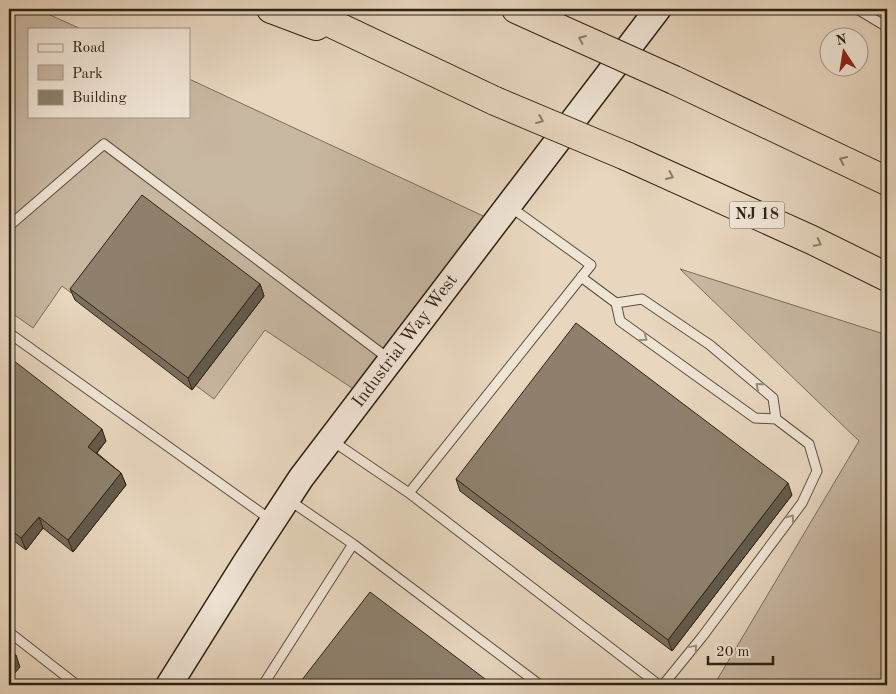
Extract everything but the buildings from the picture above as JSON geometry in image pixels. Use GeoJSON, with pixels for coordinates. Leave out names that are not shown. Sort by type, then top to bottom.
{"type":"FeatureCollection","features":[{"type":"Feature","properties":{"kind":"highway"},"geometry":{"type":"LineString","coordinates":[[271,9],[437,73]]}},
{"type":"Feature","properties":{"kind":"highway","name":"NJ 18"},"geometry":{"type":"LineString","coordinates":[[301,9],[495,100],[626,156],[812,240],[887,277]]}},
{"type":"Feature","properties":{"kind":"highway"},"geometry":{"type":"LineString","coordinates":[[516,9],[674,80],[887,181]]}},
{"type":"Feature","properties":{"kind":"street","name":"Industrial Way West"},"geometry":{"type":"LineString","coordinates":[[169,685],[272,522],[330,440],[658,9]]}},
{"type":"Feature","properties":{"kind":"lane"},"geometry":{"type":"LineString","coordinates":[[857,9],[887,27]]}},
{"type":"Feature","properties":{"kind":"lane"},"geometry":{"type":"LineString","coordinates":[[9,226],[104,144],[391,360]]}},
{"type":"Feature","properties":{"kind":"lane"},"geometry":{"type":"LineString","coordinates":[[409,493],[591,266],[508,206]]}},
{"type":"Feature","properties":{"kind":"lane"},"geometry":{"type":"LineString","coordinates":[[581,278],[616,303],[620,321],[755,418],[776,419],[809,444],[817,471],[802,503],[702,637],[663,685]]}},
{"type":"Feature","properties":{"kind":"lane"},"geometry":{"type":"LineString","coordinates":[[616,303],[642,299],[710,345],[773,398],[776,419]]}},
{"type":"Feature","properties":{"kind":"lane"},"geometry":{"type":"LineString","coordinates":[[9,332],[272,522]]}},
{"type":"Feature","properties":{"kind":"lane"},"geometry":{"type":"LineString","coordinates":[[330,440],[409,493],[659,685]]}},
{"type":"Feature","properties":{"kind":"lane"},"geometry":{"type":"LineString","coordinates":[[288,499],[353,544],[540,685]]}},
{"type":"Feature","properties":{"kind":"lane"},"geometry":{"type":"LineString","coordinates":[[263,685],[353,544]]}},
{"type":"Feature","properties":{"kind":"lane"},"geometry":{"type":"LineString","coordinates":[[9,632],[77,685]]}},
{"type":"Feature","properties":{"kind":"lane"},"geometry":{"type":"LineString","coordinates":[[60,685],[67,677]]}},
{"type":"Feature","properties":{"kind":"green space"},"geometry":{"type":"Polygon","coordinates":[[[9,9],[37,9],[79,28],[28,28],[28,118],[190,118],[190,79],[494,221],[367,398],[265,330],[214,399],[62,286],[33,328],[9,311],[9,9]]]}},
{"type":"Feature","properties":{"kind":"green space"},"geometry":{"type":"Polygon","coordinates":[[[680,269],[887,335],[887,685],[714,685],[859,441],[680,269]]]}}]}
